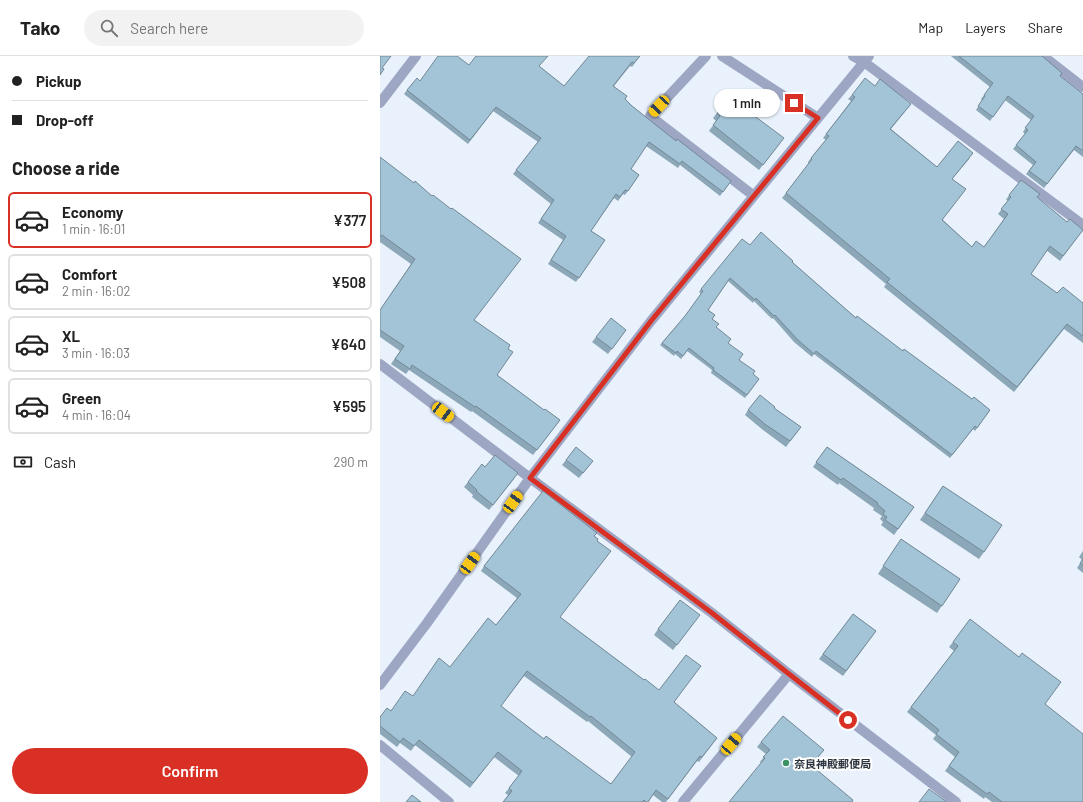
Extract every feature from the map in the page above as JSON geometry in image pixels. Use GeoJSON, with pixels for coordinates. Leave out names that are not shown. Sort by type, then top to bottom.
{"type":"FeatureCollection","features":[{"type":"Feature","properties":{"kind":"street"},"geometry":{"type":"LineString","coordinates":[[380,103],[416,56]]}},
{"type":"Feature","properties":{"kind":"street"},"geometry":{"type":"LineString","coordinates":[[706,56],[650,116],[754,196]]}},
{"type":"Feature","properties":{"kind":"street"},"geometry":{"type":"LineString","coordinates":[[722,56],[818,118]]}},
{"type":"Feature","properties":{"kind":"street"},"geometry":{"type":"LineString","coordinates":[[853,56],[867,59],[1083,225]]}},
{"type":"Feature","properties":{"kind":"street"},"geometry":{"type":"LineString","coordinates":[[1043,56],[1083,87]]}},
{"type":"Feature","properties":{"kind":"street"},"geometry":{"type":"LineString","coordinates":[[380,685],[427,623],[530,478],[651,321],[867,59]]}},
{"type":"Feature","properties":{"kind":"street"},"geometry":{"type":"LineString","coordinates":[[380,364],[712,613],[956,802]]}},
{"type":"Feature","properties":{"kind":"street"},"geometry":{"type":"LineString","coordinates":[[683,802],[789,674]]}},
{"type":"Feature","properties":{"kind":"street"},"geometry":{"type":"LineString","coordinates":[[380,745],[448,802]]}},
{"type":"Feature","properties":{"kind":"building"},"geometry":{"type":"Polygon","coordinates":[[[380,56],[391,56],[382,68],[384,69],[380,75],[380,56]]]}},
{"type":"Feature","properties":{"kind":"building"},"geometry":{"type":"Polygon","coordinates":[[[438,56],[457,56],[469,65],[476,56],[548,56],[539,66],[564,86],[589,56],[640,56],[634,63],[632,62],[613,86],[627,96],[625,99],[632,106],[676,141],[677,139],[731,181],[723,192],[682,161],[680,164],[649,142],[631,169],[639,175],[628,191],[625,190],[620,197],[616,194],[591,231],[605,240],[579,278],[551,260],[566,236],[541,219],[554,200],[516,170],[541,138],[496,107],[470,140],[407,90],[417,78],[420,81],[438,56]]]}},
{"type":"Feature","properties":{"kind":"building"},"geometry":{"type":"Polygon","coordinates":[[[959,56],[1042,56],[1062,73],[1060,76],[1083,94],[1083,151],[1076,146],[1047,184],[1029,171],[1036,162],[1016,145],[1028,130],[1025,128],[1034,116],[1008,96],[993,117],[978,106],[993,83],[959,56]]]}},
{"type":"Feature","properties":{"kind":"building"},"geometry":{"type":"Polygon","coordinates":[[[865,78],[875,86],[880,79],[911,104],[890,129],[937,167],[958,141],[973,153],[952,179],[966,189],[942,220],[972,247],[976,241],[984,247],[1008,214],[1001,209],[1011,197],[1009,195],[1021,180],[1040,194],[1037,197],[1067,222],[1070,219],[1083,230],[1063,256],[1050,246],[1031,274],[1057,293],[1063,287],[1083,303],[1083,336],[1067,324],[1017,387],[887,282],[890,279],[786,193],[829,136],[826,134],[855,97],[852,95],[865,78]]]}},
{"type":"Feature","properties":{"kind":"building"},"geometry":{"type":"Polygon","coordinates":[[[729,97],[784,138],[763,165],[713,125],[720,116],[717,113],[729,97]]]}},
{"type":"Feature","properties":{"kind":"building"},"geometry":{"type":"Polygon","coordinates":[[[380,157],[521,259],[474,320],[510,345],[508,349],[513,352],[497,375],[560,420],[537,450],[476,406],[475,407],[412,365],[410,369],[395,359],[404,346],[380,330],[380,310],[415,259],[382,235],[380,237],[380,157]]]}},
{"type":"Feature","properties":{"kind":"building"},"geometry":{"type":"Polygon","coordinates":[[[761,232],[793,261],[792,262],[856,318],[857,316],[903,351],[904,349],[972,399],[974,397],[990,410],[977,428],[975,426],[952,455],[816,351],[814,354],[797,339],[775,315],[774,316],[756,298],[755,300],[730,278],[708,310],[715,315],[712,319],[719,324],[716,327],[731,339],[728,343],[743,354],[739,360],[755,371],[753,374],[759,379],[747,395],[713,370],[714,368],[689,348],[683,356],[662,343],[685,316],[703,291],[701,289],[742,239],[750,245],[761,232]]]}},
{"type":"Feature","properties":{"kind":"building"},"geometry":{"type":"Polygon","coordinates":[[[611,318],[626,330],[612,349],[596,337],[611,318]]]}},
{"type":"Feature","properties":{"kind":"building"},"geometry":{"type":"Polygon","coordinates":[[[760,395],[775,407],[774,408],[801,427],[790,441],[766,425],[748,410],[760,395]]]}},
{"type":"Feature","properties":{"kind":"building"},"geometry":{"type":"Polygon","coordinates":[[[576,447],[593,461],[583,473],[566,460],[576,447]]]}},
{"type":"Feature","properties":{"kind":"building"},"geometry":{"type":"Polygon","coordinates":[[[827,447],[914,507],[898,529],[885,520],[887,517],[883,514],[885,511],[877,504],[878,503],[843,478],[841,480],[816,462],[827,447]]]}},
{"type":"Feature","properties":{"kind":"building"},"geometry":{"type":"Polygon","coordinates":[[[495,455],[518,473],[493,505],[476,491],[477,490],[468,482],[482,464],[485,467],[495,455]]]}},
{"type":"Feature","properties":{"kind":"building"},"geometry":{"type":"Polygon","coordinates":[[[943,486],[1002,525],[984,552],[925,513],[943,486]]]}},
{"type":"Feature","properties":{"kind":"building"},"geometry":{"type":"Polygon","coordinates":[[[543,491],[597,533],[594,536],[598,539],[597,541],[611,551],[560,617],[659,690],[686,655],[701,666],[674,702],[717,738],[702,757],[700,756],[668,799],[656,790],[648,802],[644,800],[642,802],[503,802],[512,791],[509,788],[522,771],[498,752],[473,783],[419,740],[414,746],[403,738],[400,742],[380,726],[380,717],[387,708],[391,711],[405,691],[413,696],[439,658],[450,667],[488,618],[496,625],[521,594],[484,566],[543,491]],[[527,671],[501,706],[544,739],[546,736],[611,784],[635,752],[591,716],[590,717],[527,671]]]}},
{"type":"Feature","properties":{"kind":"building"},"geometry":{"type":"Polygon","coordinates":[[[901,539],[960,579],[942,606],[883,566],[901,539]]]}},
{"type":"Feature","properties":{"kind":"building"},"geometry":{"type":"Polygon","coordinates":[[[680,600],[700,615],[677,645],[658,629],[680,600]]]}},
{"type":"Feature","properties":{"kind":"building"},"geometry":{"type":"Polygon","coordinates":[[[853,614],[876,631],[846,671],[823,654],[853,614]]]}},
{"type":"Feature","properties":{"kind":"building"},"geometry":{"type":"Polygon","coordinates":[[[970,619],[1019,657],[1022,653],[1061,682],[1045,704],[1083,734],[1083,802],[1002,802],[989,792],[987,794],[949,766],[959,752],[936,734],[939,730],[911,707],[958,646],[953,642],[970,619]]]}},
{"type":"Feature","properties":{"kind":"building"},"geometry":{"type":"Polygon","coordinates":[[[783,716],[824,750],[811,765],[853,800],[852,802],[729,802],[765,758],[763,757],[770,750],[761,742],[783,716]]]}},
{"type":"Feature","properties":{"kind":"building"},"geometry":{"type":"Polygon","coordinates":[[[929,789],[947,802],[919,802],[929,789]]]}},
{"type":"Feature","properties":{"kind":"building"},"geometry":{"type":"Polygon","coordinates":[[[412,795],[421,802],[406,802],[412,795]]]}},
{"type":"Feature","properties":{"kind":"place","name":"奈良神殿郵便局"},"geometry":{"type":"Point","coordinates":[786,763]}},
{"type":"Feature","properties":{"kind":"route"},"geometry":{"type":"LineString","coordinates":[[794,103],[818,118],[651,321],[530,478],[712,613],[848,720]]}}]}
